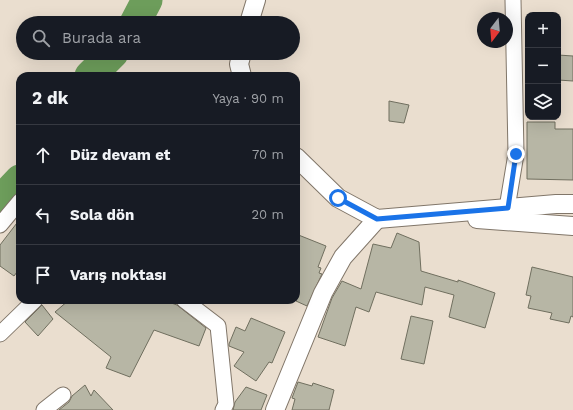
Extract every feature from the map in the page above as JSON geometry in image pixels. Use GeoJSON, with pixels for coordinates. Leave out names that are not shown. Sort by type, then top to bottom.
{"type":"FeatureCollection","features":[{"type":"Feature","properties":{"kind":"street"},"geometry":{"type":"LineString","coordinates":[[251,16],[256,0]]}},
{"type":"Feature","properties":{"kind":"street"},"geometry":{"type":"LineString","coordinates":[[508,208],[516,154],[513,0]]}},
{"type":"Feature","properties":{"kind":"street"},"geometry":{"type":"LineString","coordinates":[[240,60],[239,64],[241,72]]}},
{"type":"Feature","properties":{"kind":"street"},"geometry":{"type":"LineString","coordinates":[[300,161],[338,198],[377,219],[430,216],[556,204],[573,204]]}},
{"type":"Feature","properties":{"kind":"street"},"geometry":{"type":"LineString","coordinates":[[0,226],[16,206]]}},
{"type":"Feature","properties":{"kind":"street"},"geometry":{"type":"LineString","coordinates":[[430,216],[573,226]]}},
{"type":"Feature","properties":{"kind":"street"},"geometry":{"type":"LineString","coordinates":[[275,410],[323,293],[342,258],[377,219]]}},
{"type":"Feature","properties":{"kind":"street"},"geometry":{"type":"LineString","coordinates":[[0,334],[31,304]]}},
{"type":"Feature","properties":{"kind":"street"},"geometry":{"type":"LineString","coordinates":[[189,304],[218,326],[226,404],[223,410]]}},
{"type":"Feature","properties":{"kind":"street"},"geometry":{"type":"LineString","coordinates":[[44,410],[63,395]]}},
{"type":"Feature","properties":{"kind":"building"},"geometry":{"type":"Polygon","coordinates":[[[561,55],[573,56],[573,81],[561,80],[561,55]]]}},
{"type":"Feature","properties":{"kind":"building"},"geometry":{"type":"Polygon","coordinates":[[[389,101],[409,105],[404,123],[389,121],[389,101]]]}},
{"type":"Feature","properties":{"kind":"building"},"geometry":{"type":"Polygon","coordinates":[[[527,122],[555,122],[555,129],[573,129],[573,180],[527,179],[527,122]]]}},
{"type":"Feature","properties":{"kind":"building"},"geometry":{"type":"Polygon","coordinates":[[[16,224],[16,273],[14,276],[0,266],[0,245],[16,224]]]}},
{"type":"Feature","properties":{"kind":"building"},"geometry":{"type":"Polygon","coordinates":[[[397,233],[419,242],[421,271],[458,282],[458,280],[495,293],[485,328],[449,317],[454,295],[425,287],[422,305],[376,292],[369,312],[356,307],[345,346],[318,337],[332,298],[342,281],[361,289],[373,244],[391,248],[397,233]]]}},
{"type":"Feature","properties":{"kind":"building"},"geometry":{"type":"Polygon","coordinates":[[[300,236],[326,246],[318,267],[321,268],[319,273],[322,274],[307,306],[300,303],[300,236]]]}},
{"type":"Feature","properties":{"kind":"building"},"geometry":{"type":"Polygon","coordinates":[[[532,267],[573,277],[573,317],[571,316],[569,323],[550,319],[552,313],[528,308],[531,296],[526,295],[532,267]]]}},
{"type":"Feature","properties":{"kind":"building"},"geometry":{"type":"Polygon","coordinates":[[[64,304],[174,304],[206,328],[199,346],[154,330],[130,377],[106,368],[111,357],[55,312],[64,304]]]}},
{"type":"Feature","properties":{"kind":"building"},"geometry":{"type":"Polygon","coordinates":[[[42,305],[53,319],[38,336],[25,322],[42,305]]]}},
{"type":"Feature","properties":{"kind":"building"},"geometry":{"type":"Polygon","coordinates":[[[411,316],[433,321],[424,364],[401,359],[411,316]]]}},
{"type":"Feature","properties":{"kind":"building"},"geometry":{"type":"Polygon","coordinates":[[[251,318],[285,332],[272,363],[269,362],[256,381],[234,366],[244,352],[229,346],[236,327],[245,331],[251,318]]]}},
{"type":"Feature","properties":{"kind":"building"},"geometry":{"type":"Polygon","coordinates":[[[298,382],[312,386],[313,383],[334,390],[329,410],[292,410],[295,399],[292,398],[298,382]]]}},
{"type":"Feature","properties":{"kind":"building"},"geometry":{"type":"Polygon","coordinates":[[[85,385],[91,396],[94,390],[113,410],[59,410],[85,385]]]}},
{"type":"Feature","properties":{"kind":"building"},"geometry":{"type":"Polygon","coordinates":[[[246,387],[267,395],[261,410],[233,410],[235,402],[246,387]]]}},
{"type":"Feature","properties":{"kind":"waterway"},"geometry":{"type":"LineString","coordinates":[[139,16],[147,0]]}},
{"type":"Feature","properties":{"kind":"waterway"},"geometry":{"type":"LineString","coordinates":[[94,72],[106,60]]}},
{"type":"Feature","properties":{"kind":"waterway"},"geometry":{"type":"LineString","coordinates":[[0,201],[16,184]]}},
{"type":"Feature","properties":{"kind":"route"},"geometry":{"type":"LineString","coordinates":[[338,198],[377,219],[430,216],[508,208],[516,154]]}}]}
